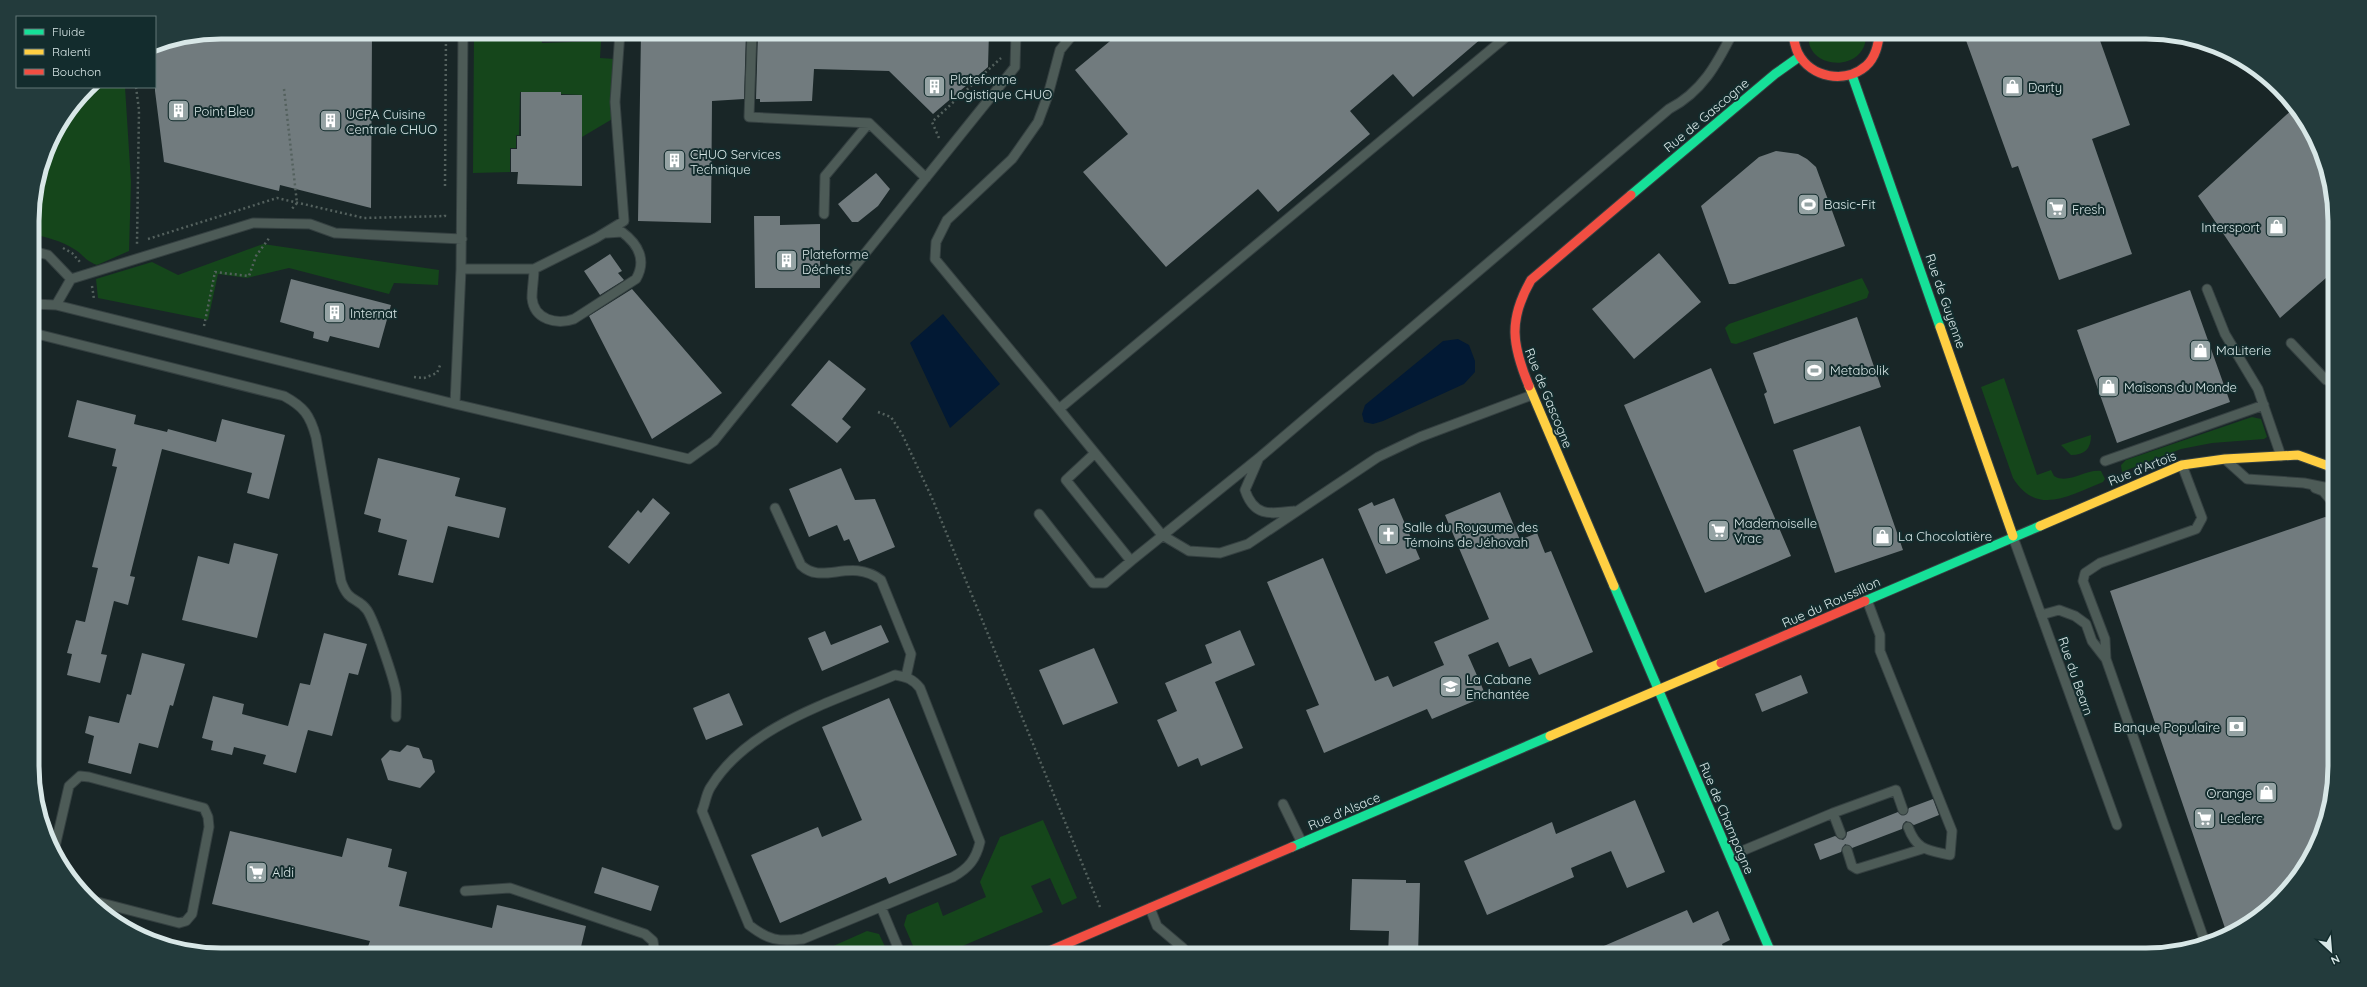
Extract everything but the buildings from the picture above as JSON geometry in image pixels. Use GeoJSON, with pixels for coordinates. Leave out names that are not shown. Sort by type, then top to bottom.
{"type":"FeatureCollection","features":[{"type":"Feature","properties":{"kind":"street"},"geometry":{"type":"LineString","coordinates":[[1793,39],[1794,46],[1799,57],[1811,70],[1828,77],[1840,78],[1852,75],[1870,62],[1876,52],[1879,39]]}},
{"type":"Feature","properties":{"kind":"street","name":"Rue de Gascogne"},"geometry":{"type":"LineString","coordinates":[[1658,691],[1516,355],[1513,324],[1519,300],[1531,280],[1769,79],[1799,57]]}},
{"type":"Feature","properties":{"kind":"street","name":"Rue de Guyenne"},"geometry":{"type":"LineString","coordinates":[[1852,75],[2013,536]]}},
{"type":"Feature","properties":{"kind":"street","name":"Rue d'Artois"},"geometry":{"type":"LineString","coordinates":[[2013,536],[2182,465],[2225,459],[2298,455],[2328,466]]}},
{"type":"Feature","properties":{"kind":"street","name":"Rue du Roussillon"},"geometry":{"type":"LineString","coordinates":[[1658,691],[2013,536]]}},
{"type":"Feature","properties":{"kind":"street","name":"Rue d'Alsace"},"geometry":{"type":"LineString","coordinates":[[1057,948],[1658,691]]}},
{"type":"Feature","properties":{"kind":"street","name":"Rue de Champagne"},"geometry":{"type":"LineString","coordinates":[[1658,691],[1769,948]]}},
{"type":"Feature","properties":{"kind":"lane"},"geometry":{"type":"LineString","coordinates":[[454,404],[462,239],[463,39]]}},
{"type":"Feature","properties":{"kind":"lane"},"geometry":{"type":"LineString","coordinates":[[596,238],[624,220],[615,102],[620,39]]}},
{"type":"Feature","properties":{"kind":"lane"},"geometry":{"type":"LineString","coordinates":[[752,39],[749,116],[869,123],[926,178]]}},
{"type":"Feature","properties":{"kind":"lane"},"geometry":{"type":"LineString","coordinates":[[39,304],[56,305],[454,404],[689,458],[714,441],[1015,67],[1016,39]]}},
{"type":"Feature","properties":{"kind":"lane"},"geometry":{"type":"LineString","coordinates":[[1069,39],[1060,50],[1048,95],[1038,122],[1012,159],[947,220],[936,242],[935,259],[1162,535],[1189,551],[1220,553],[1248,544],[1378,457],[1420,437],[1532,395]]}},
{"type":"Feature","properties":{"kind":"lane"},"geometry":{"type":"LineString","coordinates":[[1059,408],[1504,39]]}},
{"type":"Feature","properties":{"kind":"lane"},"geometry":{"type":"LineString","coordinates":[[1038,514],[1093,583],[1105,583],[1162,535],[1260,457],[1669,109],[1684,101],[1714,68],[1729,39]]}},
{"type":"Feature","properties":{"kind":"lane"},"geometry":{"type":"LineString","coordinates":[[1786,39],[1794,46]]}},
{"type":"Feature","properties":{"kind":"lane"},"geometry":{"type":"LineString","coordinates":[[824,214],[825,176],[869,123]]}},
{"type":"Feature","properties":{"kind":"lane"},"geometry":{"type":"LineString","coordinates":[[56,305],[71,279],[252,223],[310,224],[335,233],[462,239]]}},
{"type":"Feature","properties":{"kind":"lane"},"geometry":{"type":"LineString","coordinates":[[461,270],[534,269],[613,231],[622,232],[630,238],[640,254],[640,271],[636,279],[574,319],[562,323],[552,322],[537,309],[532,299],[534,269]]}},
{"type":"Feature","properties":{"kind":"lane"},"geometry":{"type":"LineString","coordinates":[[39,253],[48,255],[71,279]]}},
{"type":"Feature","properties":{"kind":"lane"},"geometry":{"type":"LineString","coordinates":[[2207,289],[2225,334],[2258,389],[2281,456]]}},
{"type":"Feature","properties":{"kind":"lane"},"geometry":{"type":"LineString","coordinates":[[39,335],[284,396],[309,415],[316,437],[341,580],[347,594],[352,600],[363,605],[372,619],[396,692],[396,717]]}},
{"type":"Feature","properties":{"kind":"lane"},"geometry":{"type":"LineString","coordinates":[[2291,343],[2326,380]]}},
{"type":"Feature","properties":{"kind":"lane"},"geometry":{"type":"LineString","coordinates":[[2105,461],[2264,406]]}},
{"type":"Feature","properties":{"kind":"lane"},"geometry":{"type":"LineString","coordinates":[[1095,452],[1066,480],[1131,561]]}},
{"type":"Feature","properties":{"kind":"lane"},"geometry":{"type":"LineString","coordinates":[[1260,457],[1245,490],[1249,502],[1258,510],[1271,514],[1298,510]]}},
{"type":"Feature","properties":{"kind":"lane"},"geometry":{"type":"LineString","coordinates":[[2225,459],[2247,479],[2304,483],[2328,488]]}},
{"type":"Feature","properties":{"kind":"lane"},"geometry":{"type":"LineString","coordinates":[[2182,465],[2202,518],[2196,529],[2100,563],[2085,573],[2083,581],[2105,639],[2106,659],[2204,938]]}},
{"type":"Feature","properties":{"kind":"lane"},"geometry":{"type":"LineString","coordinates":[[2304,483],[2323,491],[2328,497]]}},
{"type":"Feature","properties":{"kind":"lane"},"geometry":{"type":"LineString","coordinates":[[775,508],[802,565],[808,572],[819,574],[852,569],[871,573],[881,580],[911,654],[906,677]]}},
{"type":"Feature","properties":{"kind":"lane","name":"Rue du Bearn"},"geometry":{"type":"LineString","coordinates":[[2013,536],[2117,825]]}},
{"type":"Feature","properties":{"kind":"lane"},"geometry":{"type":"LineString","coordinates":[[1847,850],[1852,866],[1857,870],[1922,849],[1950,855],[1952,831],[1880,651],[1880,635],[1867,600]]}},
{"type":"Feature","properties":{"kind":"lane"},"geometry":{"type":"LineString","coordinates":[[2041,614],[2059,610],[2075,616],[2086,624],[2092,641],[2106,659]]}},
{"type":"Feature","properties":{"kind":"lane"},"geometry":{"type":"LineString","coordinates":[[895,676],[906,677],[915,681],[920,688],[980,842],[977,856],[966,870],[881,908],[803,939],[782,942],[763,936],[749,925],[702,811],[710,789],[731,760],[774,728],[895,676]]}},
{"type":"Feature","properties":{"kind":"lane"},"geometry":{"type":"LineString","coordinates":[[56,843],[69,786],[80,776],[89,777],[204,808],[208,817],[209,827],[192,914],[186,921],[179,923],[101,903]]}},
{"type":"Feature","properties":{"kind":"lane"},"geometry":{"type":"LineString","coordinates":[[1730,856],[1833,813],[1896,790],[1903,810]]}},
{"type":"Feature","properties":{"kind":"lane"},"geometry":{"type":"LineString","coordinates":[[1283,804],[1302,843]]}},
{"type":"Feature","properties":{"kind":"lane"},"geometry":{"type":"LineString","coordinates":[[1833,813],[1841,834]]}},
{"type":"Feature","properties":{"kind":"lane"},"geometry":{"type":"LineString","coordinates":[[1908,827],[1913,838],[1922,849]]}},
{"type":"Feature","properties":{"kind":"lane"},"geometry":{"type":"LineString","coordinates":[[464,891],[510,888],[645,934],[653,942],[654,948]]}},
{"type":"Feature","properties":{"kind":"lane"},"geometry":{"type":"LineString","coordinates":[[881,908],[898,948]]}},
{"type":"Feature","properties":{"kind":"lane"},"geometry":{"type":"LineString","coordinates":[[1150,908],[1157,926],[1183,948]]}},
{"type":"Feature","properties":{"kind":"path"},"geometry":{"type":"LineString","coordinates":[[445,193],[446,39]]}},
{"type":"Feature","properties":{"kind":"path"},"geometry":{"type":"LineString","coordinates":[[936,143],[939,134],[932,122],[1004,54]]}},
{"type":"Feature","properties":{"kind":"path"},"geometry":{"type":"LineString","coordinates":[[136,88],[139,110],[137,249],[142,245]]}},
{"type":"Feature","properties":{"kind":"path"},"geometry":{"type":"LineString","coordinates":[[204,326],[215,272],[249,276],[256,256],[297,203],[284,89]]}},
{"type":"Feature","properties":{"kind":"path"},"geometry":{"type":"LineString","coordinates":[[146,241],[151,237],[277,198],[364,218],[445,216]]}},
{"type":"Feature","properties":{"kind":"path"},"geometry":{"type":"LineString","coordinates":[[445,208],[445,237]]}},
{"type":"Feature","properties":{"kind":"path"},"geometry":{"type":"LineString","coordinates":[[57,246],[72,253],[88,268],[94,299],[102,301]]}},
{"type":"Feature","properties":{"kind":"path"},"geometry":{"type":"LineString","coordinates":[[197,325],[212,328]]}},
{"type":"Feature","properties":{"kind":"path"},"geometry":{"type":"LineString","coordinates":[[411,377],[424,378],[437,373],[444,358]]}},
{"type":"Feature","properties":{"kind":"path"},"geometry":{"type":"LineString","coordinates":[[878,412],[891,417],[902,434],[932,498],[1109,926]]}},
{"type":"Feature","properties":{"kind":"green space"},"geometry":{"type":"Polygon","coordinates":[[[474,39],[542,39],[542,43],[601,41],[600,58],[615,59],[614,118],[582,137],[582,95],[520,92],[519,135],[516,135],[516,148],[510,148],[510,172],[473,173],[474,39]]]}},
{"type":"Feature","properties":{"kind":"green space"},"geometry":{"type":"Polygon","coordinates":[[[1810,39],[1865,39],[1864,46],[1857,56],[1847,61],[1836,63],[1825,60],[1815,54],[1810,45],[1810,39]]]}},
{"type":"Feature","properties":{"kind":"green space"},"geometry":{"type":"Polygon","coordinates":[[[96,88],[125,88],[131,182],[129,251],[97,265],[69,246],[39,236],[39,209],[42,185],[53,151],[63,130],[84,101],[96,88]]]}},
{"type":"Feature","properties":{"kind":"green space"},"geometry":{"type":"Polygon","coordinates":[[[263,244],[439,270],[438,285],[394,283],[389,294],[289,268],[247,278],[218,274],[208,320],[98,298],[96,279],[152,262],[178,275],[263,244]]]}},
{"type":"Feature","properties":{"kind":"green space"},"geometry":{"type":"Polygon","coordinates":[[[1862,278],[1869,292],[1867,298],[1736,344],[1731,343],[1725,328],[1729,324],[1862,278]]]}},
{"type":"Feature","properties":{"kind":"green space"},"geometry":{"type":"Polygon","coordinates":[[[2004,378],[2037,475],[2051,470],[2054,476],[2065,479],[2089,472],[2101,471],[2105,479],[2103,482],[2055,500],[2043,500],[2033,497],[2022,490],[2013,478],[1981,387],[2004,378]]]}},
{"type":"Feature","properties":{"kind":"green space"},"geometry":{"type":"Polygon","coordinates":[[[2252,417],[2261,419],[2267,437],[2264,439],[2212,443],[2181,449],[2122,472],[2121,465],[2126,460],[2252,417]]]}},
{"type":"Feature","properties":{"kind":"green space"},"geometry":{"type":"Polygon","coordinates":[[[2091,435],[2090,444],[2086,450],[2080,454],[2071,455],[2061,445],[2091,435]]]}},
{"type":"Feature","properties":{"kind":"green space"},"geometry":{"type":"Polygon","coordinates":[[[1043,820],[1077,898],[1062,905],[1050,878],[1031,886],[1043,912],[958,948],[914,948],[904,925],[907,915],[938,902],[943,916],[986,897],[980,882],[1000,837],[1043,820]]]}},
{"type":"Feature","properties":{"kind":"green space"},"geometry":{"type":"Polygon","coordinates":[[[867,931],[879,934],[886,948],[829,948],[867,931]]]}},
{"type":"Feature","properties":{"kind":"water"},"geometry":{"type":"Polygon","coordinates":[[[943,314],[1000,384],[950,428],[910,343],[943,314]]]}},
{"type":"Feature","properties":{"kind":"water"},"geometry":{"type":"Polygon","coordinates":[[[1458,339],[1469,345],[1475,361],[1475,372],[1464,384],[1383,421],[1373,424],[1364,422],[1362,414],[1365,405],[1443,341],[1458,339]]]}},
{"type":"Feature","properties":{"kind":"traffic: fast"},"geometry":{"type":"LineString","coordinates":[[1631,195],[1775,74],[1799,57]]}},
{"type":"Feature","properties":{"kind":"traffic: fast"},"geometry":{"type":"LineString","coordinates":[[1852,75],[1940,327]]}},
{"type":"Feature","properties":{"kind":"traffic: fast"},"geometry":{"type":"LineString","coordinates":[[1865,601],[2040,526]]}},
{"type":"Feature","properties":{"kind":"traffic: fast"},"geometry":{"type":"LineString","coordinates":[[1614,586],[1769,948]]}},
{"type":"Feature","properties":{"kind":"traffic: fast"},"geometry":{"type":"LineString","coordinates":[[1292,847],[1550,736]]}},
{"type":"Feature","properties":{"kind":"traffic: slow"},"geometry":{"type":"LineString","coordinates":[[1940,327],[2013,536]]}},
{"type":"Feature","properties":{"kind":"traffic: slow"},"geometry":{"type":"LineString","coordinates":[[1529,386],[1614,586]]}},
{"type":"Feature","properties":{"kind":"traffic: slow"},"geometry":{"type":"LineString","coordinates":[[2040,526],[2182,465],[2225,459],[2298,455],[2328,466]]}},
{"type":"Feature","properties":{"kind":"traffic: slow"},"geometry":{"type":"LineString","coordinates":[[1550,736],[1721,663]]}},
{"type":"Feature","properties":{"kind":"traffic: jam"},"geometry":{"type":"LineString","coordinates":[[1794,39],[1797,51],[1804,61],[1811,68],[1829,76],[1848,75],[1858,72],[1872,59],[1878,39]]}},
{"type":"Feature","properties":{"kind":"traffic: jam"},"geometry":{"type":"LineString","coordinates":[[1529,386],[1519,358],[1515,333],[1519,308],[1531,280],[1631,195]]}},
{"type":"Feature","properties":{"kind":"traffic: jam"},"geometry":{"type":"LineString","coordinates":[[1721,663],[1865,601]]}},
{"type":"Feature","properties":{"kind":"traffic: jam"},"geometry":{"type":"LineString","coordinates":[[1056,948],[1292,847]]}},
{"type":"Feature","properties":{"kind":"place","name":"Plateforme Logistique CHUO"},"geometry":{"type":"Point","coordinates":[935,86]}},
{"type":"Feature","properties":{"kind":"place","name":"Darty"},"geometry":{"type":"Point","coordinates":[2013,87]}},
{"type":"Feature","properties":{"kind":"place","name":"Point Bleu"},"geometry":{"type":"Point","coordinates":[178,111]}},
{"type":"Feature","properties":{"kind":"place","name":"UCPA Cuisine Centrale CHUO"},"geometry":{"type":"Point","coordinates":[330,121]}},
{"type":"Feature","properties":{"kind":"place","name":"CHUO Services Technique"},"geometry":{"type":"Point","coordinates":[675,161]}},
{"type":"Feature","properties":{"kind":"place","name":"Basic-Fit"},"geometry":{"type":"Point","coordinates":[1809,204]}},
{"type":"Feature","properties":{"kind":"place","name":"Fresh"},"geometry":{"type":"Point","coordinates":[2057,209]}},
{"type":"Feature","properties":{"kind":"place","name":"Intersport"},"geometry":{"type":"Point","coordinates":[2276,227]}},
{"type":"Feature","properties":{"kind":"place","name":"Plateforme Déchets"},"geometry":{"type":"Point","coordinates":[787,261]}},
{"type":"Feature","properties":{"kind":"place","name":"Internat"},"geometry":{"type":"Point","coordinates":[335,313]}},
{"type":"Feature","properties":{"kind":"place","name":"MaLiterie"},"geometry":{"type":"Point","coordinates":[2200,350]}},
{"type":"Feature","properties":{"kind":"place","name":"Metabolik"},"geometry":{"type":"Point","coordinates":[1815,370]}},
{"type":"Feature","properties":{"kind":"place","name":"Maisons du Monde"},"geometry":{"type":"Point","coordinates":[2108,387]}},
{"type":"Feature","properties":{"kind":"place","name":"Mademoiselle Vrac"},"geometry":{"type":"Point","coordinates":[1718,530]}},
{"type":"Feature","properties":{"kind":"place","name":"Salle du Royaume des Témoins de Jéhovah"},"geometry":{"type":"Point","coordinates":[1389,534]}},
{"type":"Feature","properties":{"kind":"place","name":"La Chocolatière"},"geometry":{"type":"Point","coordinates":[1882,536]}},
{"type":"Feature","properties":{"kind":"place","name":"La Cabane Enchantée"},"geometry":{"type":"Point","coordinates":[1451,686]}},
{"type":"Feature","properties":{"kind":"place","name":"Banque Populaire"},"geometry":{"type":"Point","coordinates":[2236,727]}},
{"type":"Feature","properties":{"kind":"place","name":"Orange"},"geometry":{"type":"Point","coordinates":[2267,793]}},
{"type":"Feature","properties":{"kind":"place","name":"Leclerc"},"geometry":{"type":"Point","coordinates":[2205,818]}},
{"type":"Feature","properties":{"kind":"place","name":"Aldi"},"geometry":{"type":"Point","coordinates":[256,872]}}]}
